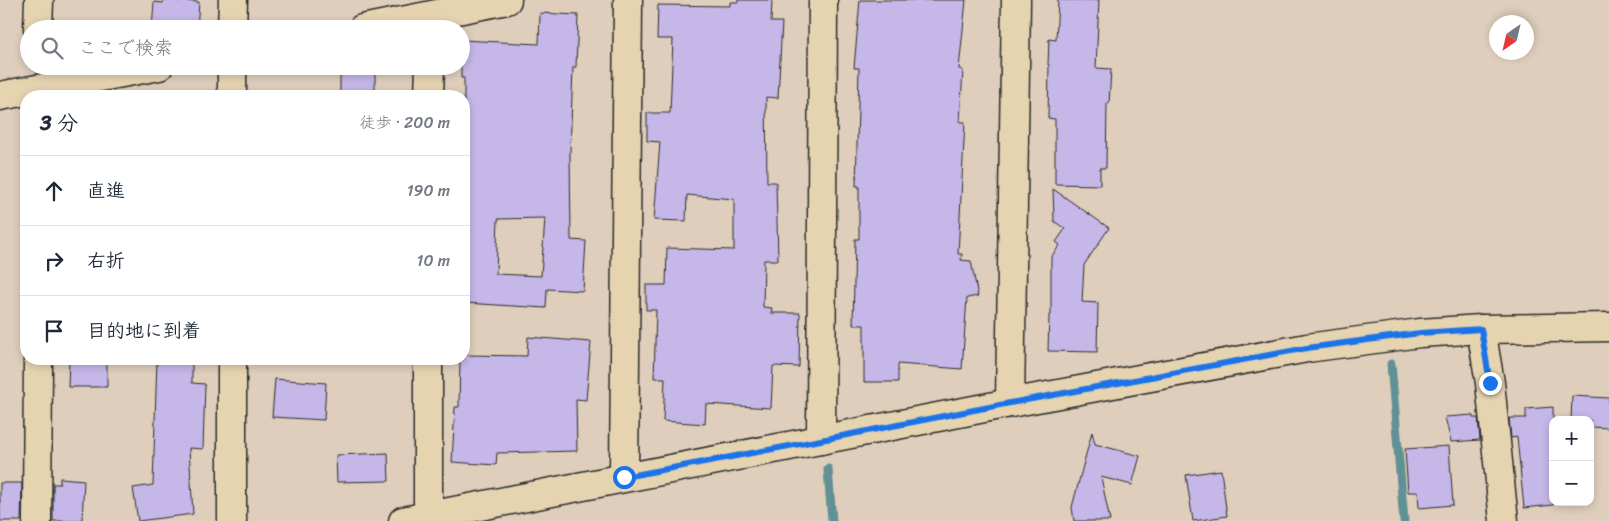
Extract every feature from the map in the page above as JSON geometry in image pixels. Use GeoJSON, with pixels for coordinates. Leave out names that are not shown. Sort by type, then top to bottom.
{"type":"FeatureCollection","features":[{"type":"Feature","properties":{"kind":"street"},"geometry":{"type":"LineString","coordinates":[[38,20],[39,0]]}},
{"type":"Feature","properties":{"kind":"street"},"geometry":{"type":"LineString","coordinates":[[232,20],[233,0]]}},
{"type":"Feature","properties":{"kind":"street"},"geometry":{"type":"LineString","coordinates":[[406,20],[507,0]]}},
{"type":"Feature","properties":{"kind":"street"},"geometry":{"type":"LineString","coordinates":[[624,477],[628,0]]}},
{"type":"Feature","properties":{"kind":"street"},"geometry":{"type":"LineString","coordinates":[[821,440],[823,0]]}},
{"type":"Feature","properties":{"kind":"street"},"geometry":{"type":"LineString","coordinates":[[1010,403],[1016,0]]}},
{"type":"Feature","properties":{"kind":"street"},"geometry":{"type":"LineString","coordinates":[[0,96],[38,84],[98,75]]}},
{"type":"Feature","properties":{"kind":"street"},"geometry":{"type":"LineString","coordinates":[[232,75],[232,90]]}},
{"type":"Feature","properties":{"kind":"street"},"geometry":{"type":"LineString","coordinates":[[429,90],[430,75]]}},
{"type":"Feature","properties":{"kind":"street"},"geometry":{"type":"LineString","coordinates":[[428,365],[415,519],[1010,403],[1307,348],[1420,333],[1481,329],[1609,327]]}},
{"type":"Feature","properties":{"kind":"street"},"geometry":{"type":"LineString","coordinates":[[1481,329],[1490,383],[1504,521]]}},
{"type":"Feature","properties":{"kind":"street"},"geometry":{"type":"LineString","coordinates":[[38,365],[38,521]]}},
{"type":"Feature","properties":{"kind":"street"},"geometry":{"type":"LineString","coordinates":[[232,365],[232,521]]}},
{"type":"Feature","properties":{"kind":"building"},"geometry":{"type":"Polygon","coordinates":[[[163,0],[199,2],[198,20],[153,20],[154,2],[163,3],[163,0]]]}},
{"type":"Feature","properties":{"kind":"building"},"geometry":{"type":"Polygon","coordinates":[[[738,0],[772,0],[771,22],[782,22],[778,98],[766,97],[767,182],[776,182],[778,260],[764,260],[763,307],[772,308],[771,313],[800,313],[799,367],[773,366],[771,408],[706,404],[705,424],[663,421],[665,378],[654,378],[656,310],[646,310],[646,285],[666,285],[667,248],[734,250],[734,199],[687,195],[686,221],[654,220],[660,142],[647,141],[647,113],[670,113],[673,39],[657,39],[658,5],[730,6],[730,2],[738,2],[738,0]]]}},
{"type":"Feature","properties":{"kind":"building"},"geometry":{"type":"Polygon","coordinates":[[[860,0],[966,0],[959,69],[963,70],[960,122],[965,122],[958,254],[962,254],[961,260],[971,261],[978,296],[967,298],[962,369],[898,364],[898,382],[864,382],[864,325],[853,325],[855,239],[859,239],[859,186],[856,186],[859,68],[854,68],[860,0]]]}},
{"type":"Feature","properties":{"kind":"building"},"geometry":{"type":"Polygon","coordinates":[[[1058,0],[1099,0],[1096,68],[1111,69],[1109,104],[1107,103],[1106,168],[1100,168],[1100,185],[1055,184],[1055,119],[1048,118],[1048,65],[1049,39],[1056,40],[1058,0]]]}},
{"type":"Feature","properties":{"kind":"building"},"geometry":{"type":"Polygon","coordinates":[[[540,13],[578,15],[576,67],[573,67],[570,153],[571,240],[586,241],[583,291],[547,289],[546,308],[470,303],[470,90],[464,90],[464,78],[461,78],[461,75],[470,75],[470,40],[539,44],[540,13]],[[545,218],[498,219],[496,274],[541,276],[545,218]]]}},
{"type":"Feature","properties":{"kind":"building"},"geometry":{"type":"Polygon","coordinates":[[[340,75],[375,75],[375,90],[340,90],[340,75]]]}},
{"type":"Feature","properties":{"kind":"building"},"geometry":{"type":"Polygon","coordinates":[[[1053,189],[1109,228],[1084,265],[1082,302],[1098,303],[1097,352],[1048,351],[1049,315],[1051,315],[1051,257],[1060,245],[1056,242],[1065,229],[1054,221],[1053,189]]]}},
{"type":"Feature","properties":{"kind":"building"},"geometry":{"type":"Polygon","coordinates":[[[528,337],[591,342],[586,400],[576,399],[577,451],[497,453],[496,465],[452,462],[455,407],[459,407],[460,365],[470,365],[470,355],[527,356],[528,337]]]}},
{"type":"Feature","properties":{"kind":"building"},"geometry":{"type":"Polygon","coordinates":[[[69,365],[107,365],[107,387],[68,387],[69,365]]]}},
{"type":"Feature","properties":{"kind":"building"},"geometry":{"type":"Polygon","coordinates":[[[157,365],[192,365],[192,383],[205,384],[203,449],[189,448],[193,514],[138,521],[133,488],[153,485],[157,365]]]}},
{"type":"Feature","properties":{"kind":"building"},"geometry":{"type":"Polygon","coordinates":[[[275,379],[326,383],[324,420],[272,417],[275,379]]]}},
{"type":"Feature","properties":{"kind":"building"},"geometry":{"type":"Polygon","coordinates":[[[1572,396],[1609,398],[1609,428],[1594,427],[1594,416],[1571,416],[1572,396]]]}},
{"type":"Feature","properties":{"kind":"building"},"geometry":{"type":"Polygon","coordinates":[[[1553,407],[1553,416],[1549,416],[1549,505],[1524,508],[1517,437],[1511,438],[1509,418],[1526,418],[1526,409],[1553,407]]]}},
{"type":"Feature","properties":{"kind":"building"},"geometry":{"type":"Polygon","coordinates":[[[1473,415],[1473,418],[1478,418],[1480,440],[1451,442],[1445,417],[1473,415]]]}},
{"type":"Feature","properties":{"kind":"building"},"geometry":{"type":"Polygon","coordinates":[[[1092,432],[1095,444],[1140,456],[1132,485],[1101,477],[1110,521],[1074,521],[1072,507],[1092,432]]]}},
{"type":"Feature","properties":{"kind":"building"},"geometry":{"type":"Polygon","coordinates":[[[1449,446],[1453,505],[1419,508],[1418,492],[1408,492],[1405,449],[1449,446]]]}},
{"type":"Feature","properties":{"kind":"building"},"geometry":{"type":"Polygon","coordinates":[[[388,453],[389,481],[337,482],[336,455],[388,453]]]}},
{"type":"Feature","properties":{"kind":"building"},"geometry":{"type":"Polygon","coordinates":[[[1221,470],[1227,516],[1193,521],[1186,475],[1221,470]]]}},
{"type":"Feature","properties":{"kind":"building"},"geometry":{"type":"Polygon","coordinates":[[[60,478],[84,480],[82,521],[53,521],[53,484],[60,484],[60,478]]]}},
{"type":"Feature","properties":{"kind":"building"},"geometry":{"type":"Polygon","coordinates":[[[0,483],[22,483],[21,521],[0,521],[0,483]]]}},
{"type":"Feature","properties":{"kind":"waterway"},"geometry":{"type":"LineString","coordinates":[[1391,364],[1404,521]]}},
{"type":"Feature","properties":{"kind":"waterway"},"geometry":{"type":"LineString","coordinates":[[828,469],[832,521]]}},
{"type":"Feature","properties":{"kind":"route"},"geometry":{"type":"LineString","coordinates":[[624,477],[1307,348],[1420,333],[1481,329],[1490,383]]}}]}
